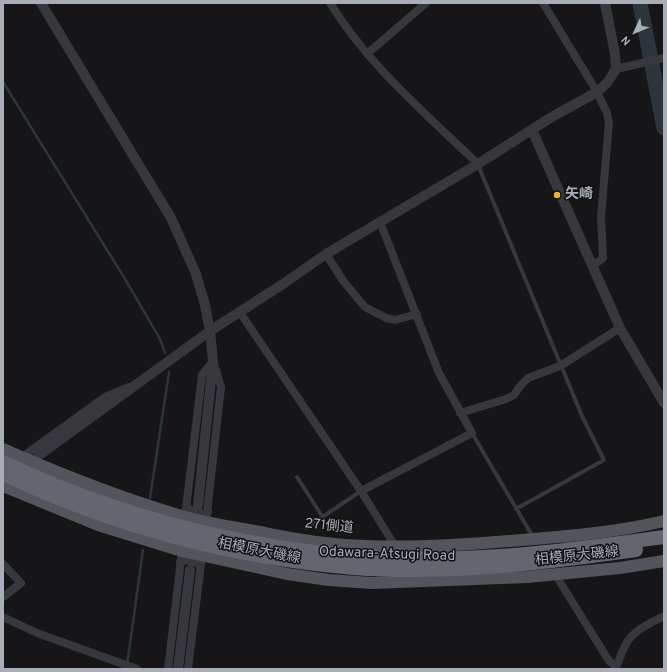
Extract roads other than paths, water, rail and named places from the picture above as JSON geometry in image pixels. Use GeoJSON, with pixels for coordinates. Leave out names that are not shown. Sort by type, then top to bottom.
{"type":"FeatureCollection","features":[{"type":"Feature","properties":{"kind":"highway","name":"Odawara-Atsugi Road"},"geometry":{"type":"LineString","coordinates":[[3,462],[98,501],[152,519],[211,535],[289,550],[353,557],[403,559],[461,558],[526,554],[664,537]]}},
{"type":"Feature","properties":{"kind":"highway","name":"Odawara-Atsugi Road"},"geometry":{"type":"LineString","coordinates":[[3,474],[24,484],[96,512],[151,531],[207,545],[289,561],[354,568],[462,568],[529,563],[664,546]]}},
{"type":"Feature","properties":{"kind":"main road","name":"271側道"},"geometry":{"type":"LineString","coordinates":[[3,449],[127,499],[185,511],[290,538],[328,543],[365,546],[440,546],[534,539],[613,530],[664,521]]}},
{"type":"Feature","properties":{"kind":"main road","name":"相模原大磯線"},"geometry":{"type":"LineString","coordinates":[[3,486],[181,556],[201,561],[329,580],[372,583],[527,577],[620,568],[664,561]]}},
{"type":"Feature","properties":{"kind":"street"},"geometry":{"type":"LineString","coordinates":[[42,3],[171,218],[196,274],[205,305],[210,331],[213,361],[221,387],[207,517]]}},
{"type":"Feature","properties":{"kind":"street"},"geometry":{"type":"LineString","coordinates":[[330,3],[367,54],[389,79],[478,164]]}},
{"type":"Feature","properties":{"kind":"street"},"geometry":{"type":"LineString","coordinates":[[367,54],[426,3]]}},
{"type":"Feature","properties":{"kind":"street"},"geometry":{"type":"LineString","coordinates":[[543,3],[597,92],[607,114],[609,123],[600,217],[603,258],[593,266]]}},
{"type":"Feature","properties":{"kind":"street"},"geometry":{"type":"LineString","coordinates":[[38,456],[210,331],[283,284],[326,254],[597,92],[607,83],[616,69],[615,54],[605,3]]}},
{"type":"Feature","properties":{"kind":"street"},"geometry":{"type":"LineString","coordinates":[[616,69],[664,58]]}},
{"type":"Feature","properties":{"kind":"street"},"geometry":{"type":"LineString","coordinates":[[532,130],[620,328],[664,403]]}},
{"type":"Feature","properties":{"kind":"street"},"geometry":{"type":"LineString","coordinates":[[361,490],[472,434],[439,373],[380,222]]}},
{"type":"Feature","properties":{"kind":"street"},"geometry":{"type":"LineString","coordinates":[[326,254],[344,282],[365,307],[386,318],[395,320],[417,314]]}},
{"type":"Feature","properties":{"kind":"street"},"geometry":{"type":"LineString","coordinates":[[240,311],[361,490],[395,546]]}},
{"type":"Feature","properties":{"kind":"street"},"geometry":{"type":"LineString","coordinates":[[460,413],[506,399],[514,395],[528,378],[560,366],[620,328]]}},
{"type":"Feature","properties":{"kind":"street"},"geometry":{"type":"LineString","coordinates":[[198,505],[213,361]]}},
{"type":"Feature","properties":{"kind":"street"},"geometry":{"type":"LineString","coordinates":[[185,511],[202,375],[213,361]]}},
{"type":"Feature","properties":{"kind":"street"},"geometry":{"type":"LineString","coordinates":[[22,457],[105,397],[138,383]]}},
{"type":"Feature","properties":{"kind":"street"},"geometry":{"type":"LineString","coordinates":[[168,669],[181,556]]}},
{"type":"Feature","properties":{"kind":"street"},"geometry":{"type":"LineString","coordinates":[[188,669],[201,561]]}},
{"type":"Feature","properties":{"kind":"street"},"geometry":{"type":"LineString","coordinates":[[3,564],[20,583],[3,597]]}},
{"type":"Feature","properties":{"kind":"street"},"geometry":{"type":"LineString","coordinates":[[178,669],[190,570]]}},
{"type":"Feature","properties":{"kind":"street"},"geometry":{"type":"LineString","coordinates":[[555,574],[609,661],[615,668],[625,645],[634,634],[646,625],[664,616]]}},
{"type":"Feature","properties":{"kind":"street"},"geometry":{"type":"LineString","coordinates":[[3,617],[37,632],[135,668]]}},
{"type":"Feature","properties":{"kind":"lane"},"geometry":{"type":"LineString","coordinates":[[478,164],[560,366],[582,416],[604,460],[516,509]]}},
{"type":"Feature","properties":{"kind":"lane"},"geometry":{"type":"LineString","coordinates":[[472,434],[534,539]]}},
{"type":"Feature","properties":{"kind":"lane"},"geometry":{"type":"LineString","coordinates":[[297,477],[322,516]]}},
{"type":"Feature","properties":{"kind":"lane"},"geometry":{"type":"LineString","coordinates":[[306,528],[361,490]]}},
{"type":"Feature","properties":{"kind":"waterway"},"geometry":{"type":"LineString","coordinates":[[640,3],[664,128]]}},
{"type":"Feature","properties":{"kind":"waterway"},"geometry":{"type":"LineString","coordinates":[[3,82],[125,279],[160,339],[165,353]]}},
{"type":"Feature","properties":{"kind":"waterway"},"geometry":{"type":"LineString","coordinates":[[150,498],[169,372]]}},
{"type":"Feature","properties":{"kind":"waterway"},"geometry":{"type":"LineString","coordinates":[[127,665],[143,550]]}},
{"type":"Feature","properties":{"kind":"place","name":"矢崎"},"geometry":{"type":"Point","coordinates":[557,195]}}]}
